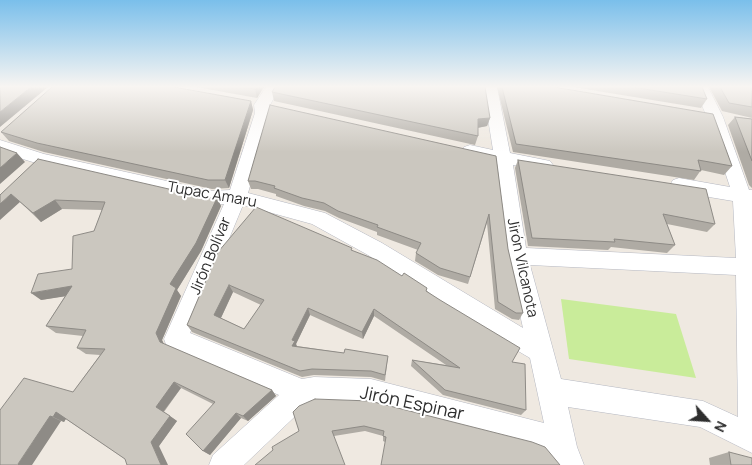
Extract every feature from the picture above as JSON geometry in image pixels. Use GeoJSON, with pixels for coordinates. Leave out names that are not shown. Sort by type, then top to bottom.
{"type":"FeatureCollection","features":[{"type":"Feature","properties":{"kind":"street","name":"Jirón Bolívar"},"geometry":{"type":"LineString","coordinates":[[176,339],[237,197],[263,113],[259,109]]}},
{"type":"Feature","properties":{"kind":"street","name":"Jirón Vilcanota"},"geometry":{"type":"LineString","coordinates":[[494,109],[503,159],[516,256],[552,391],[566,456]]}},
{"type":"Feature","properties":{"kind":"street"},"geometry":{"type":"LineString","coordinates":[[552,391],[703,414],[752,439],[747,196],[711,109]]}},
{"type":"Feature","properties":{"kind":"street","name":"Tupac Amaru"},"geometry":{"type":"LineString","coordinates":[[2,139],[35,165],[212,198],[237,197],[318,218],[375,248],[497,326],[541,350]]}},
{"type":"Feature","properties":{"kind":"street"},"geometry":{"type":"LineString","coordinates":[[455,148],[503,159],[560,167]]}},
{"type":"Feature","properties":{"kind":"street"},"geometry":{"type":"LineString","coordinates":[[665,183],[747,196]]}},
{"type":"Feature","properties":{"kind":"street"},"geometry":{"type":"LineString","coordinates":[[516,256],[747,267]]}},
{"type":"Feature","properties":{"kind":"street","name":"Jirón Espinar"},"geometry":{"type":"LineString","coordinates":[[176,339],[302,392],[314,390],[371,392],[444,412],[535,433],[566,456]]}},
{"type":"Feature","properties":{"kind":"street"},"geometry":{"type":"LineString","coordinates":[[223,465],[302,392]]}},
{"type":"Feature","properties":{"kind":"green space"},"geometry":{"type":"Polygon","coordinates":[[[561,299],[676,314],[696,378],[569,359],[561,299]]]}},
{"type":"Feature","properties":{"kind":"building"},"geometry":{"type":"Polygon","coordinates":[[[27,109],[248,109],[225,180],[208,180],[37,143],[1,132],[27,109]]]}},
{"type":"Feature","properties":{"kind":"building"},"geometry":{"type":"Polygon","coordinates":[[[269,109],[286,109],[496,156],[508,249],[523,313],[516,313],[498,302],[489,214],[470,277],[440,268],[416,253],[421,243],[338,211],[324,203],[302,198],[274,188],[275,186],[248,181],[269,109]]]}},
{"type":"Feature","properties":{"kind":"building"},"geometry":{"type":"Polygon","coordinates":[[[350,109],[488,109],[490,118],[478,119],[478,136],[350,109]]]}},
{"type":"Feature","properties":{"kind":"building"},"geometry":{"type":"Polygon","coordinates":[[[507,109],[682,109],[713,114],[732,166],[698,160],[701,171],[516,144],[507,109]]]}},
{"type":"Feature","properties":{"kind":"building"},"geometry":{"type":"Polygon","coordinates":[[[735,117],[752,119],[752,161],[735,117]]]}},
{"type":"Feature","properties":{"kind":"building"},"geometry":{"type":"Polygon","coordinates":[[[0,147],[17,153],[0,168],[0,147]]]}},
{"type":"Feature","properties":{"kind":"building"},"geometry":{"type":"Polygon","coordinates":[[[38,159],[208,198],[217,198],[196,243],[170,284],[176,288],[156,333],[160,342],[272,390],[243,416],[236,413],[203,451],[186,434],[215,402],[174,382],[156,407],[170,416],[151,442],[161,465],[127,465],[125,459],[56,412],[53,417],[50,416],[19,465],[0,465],[0,410],[24,378],[73,392],[105,349],[77,348],[86,330],[46,326],[72,286],[31,293],[38,274],[72,269],[73,236],[94,231],[105,202],[55,200],[33,213],[11,194],[0,204],[0,195],[38,159]]]}},
{"type":"Feature","properties":{"kind":"building"},"geometry":{"type":"Polygon","coordinates":[[[518,160],[706,189],[715,224],[663,214],[675,245],[614,239],[615,242],[532,238],[518,160]]]}},
{"type":"Feature","properties":{"kind":"building"},"geometry":{"type":"Polygon","coordinates":[[[256,207],[352,248],[351,250],[377,260],[402,276],[404,273],[427,288],[426,291],[520,348],[512,362],[525,364],[526,410],[445,390],[412,360],[460,368],[374,309],[362,332],[308,308],[292,340],[295,341],[292,346],[344,353],[345,349],[388,356],[385,375],[371,371],[312,369],[300,371],[187,325],[218,252],[256,207]],[[229,285],[214,315],[244,329],[264,300],[229,285]]]}},
{"type":"Feature","properties":{"kind":"building"},"geometry":{"type":"Polygon","coordinates":[[[315,399],[370,401],[532,442],[545,447],[560,465],[381,465],[386,437],[383,436],[384,431],[364,426],[332,431],[345,465],[255,465],[273,450],[272,447],[299,431],[293,412],[299,406],[315,399]]]}},
{"type":"Feature","properties":{"kind":"building"},"geometry":{"type":"Polygon","coordinates":[[[729,452],[752,458],[752,465],[731,465],[729,452]]]}}]}
